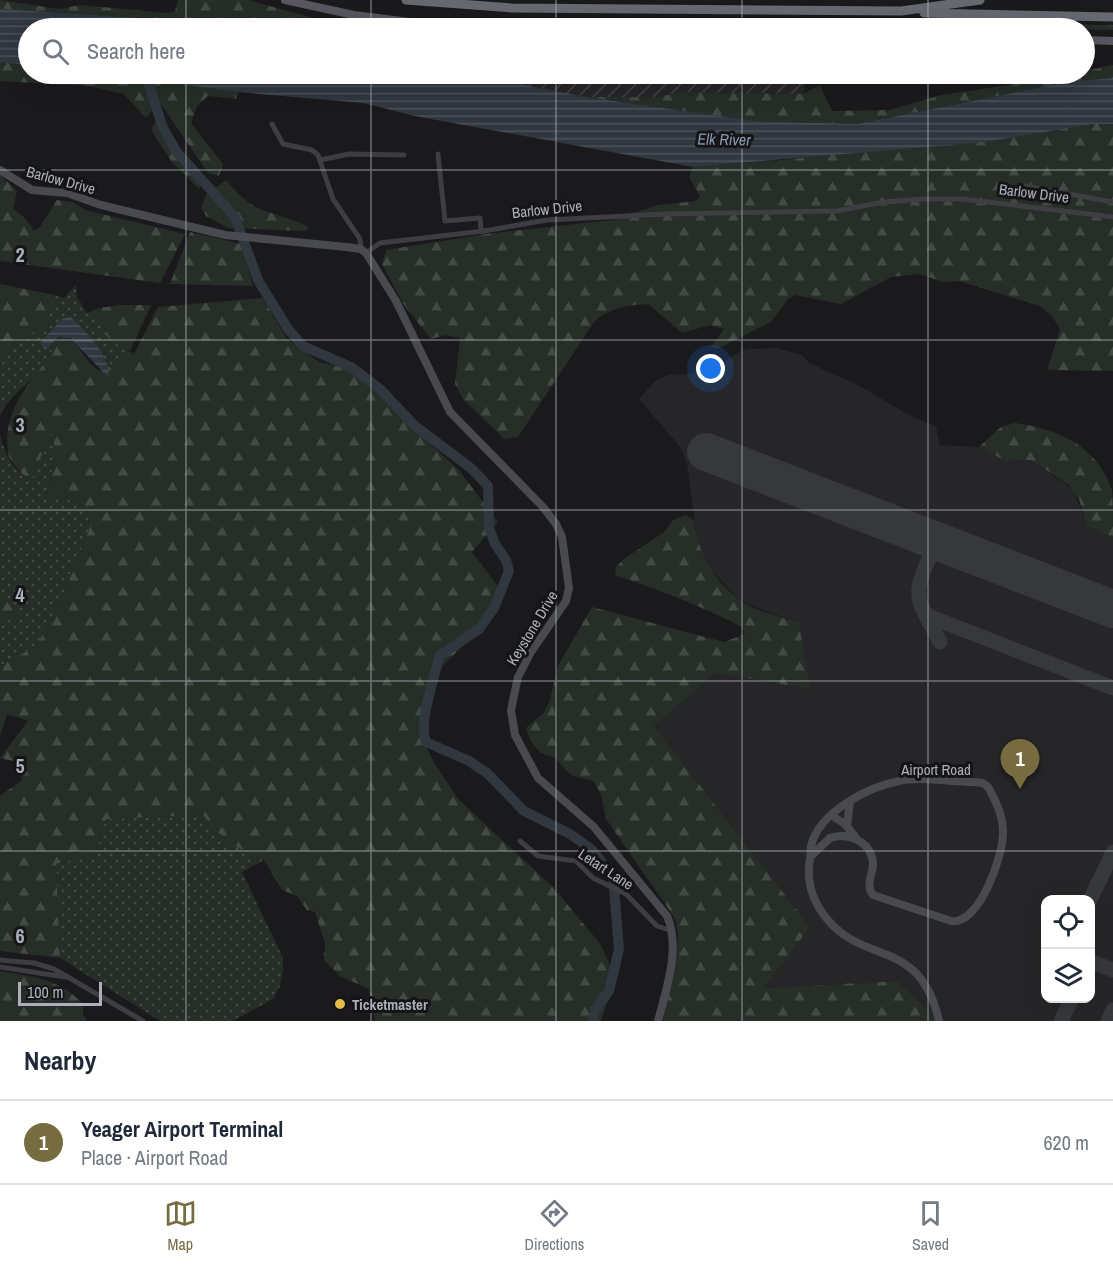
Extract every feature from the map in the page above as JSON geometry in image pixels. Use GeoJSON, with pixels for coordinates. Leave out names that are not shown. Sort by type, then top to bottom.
{"type":"FeatureCollection","features":[{"type":"Feature","properties":{"kind":"highway"},"geometry":{"type":"LineString","coordinates":[[406,0],[512,8],[901,11],[936,14],[1113,17]]}},
{"type":"Feature","properties":{"kind":"highway"},"geometry":{"type":"LineString","coordinates":[[901,11],[980,0]]}},
{"type":"Feature","properties":{"kind":"main road"},"geometry":{"type":"LineString","coordinates":[[285,0],[378,18]]}},
{"type":"Feature","properties":{"kind":"main road"},"geometry":{"type":"LineString","coordinates":[[1095,40],[1113,41]]}},
{"type":"Feature","properties":{"kind":"street"},"geometry":{"type":"LineString","coordinates":[[272,124],[281,142],[312,150],[320,159],[349,154],[404,155]]}},
{"type":"Feature","properties":{"kind":"street"},"geometry":{"type":"LineString","coordinates":[[438,154],[445,221],[480,218],[481,231]]}},
{"type":"Feature","properties":{"kind":"street","name":"Keystone Drive"},"geometry":{"type":"LineString","coordinates":[[320,159],[333,199],[360,239],[364,251],[396,301],[450,412],[543,507],[556,524],[562,537],[569,570],[569,593],[531,652],[518,677],[512,710],[516,740],[538,778],[594,827],[659,904],[672,931],[671,964],[658,1021]]}},
{"type":"Feature","properties":{"kind":"street","name":"Barlow Drive"},"geometry":{"type":"LineString","coordinates":[[0,170],[33,190],[67,193],[123,211],[231,236],[364,251],[380,243],[481,231],[547,220],[665,214],[837,211],[884,202],[923,199],[963,199],[1113,217]]}},
{"type":"Feature","properties":{"kind":"street","name":"Barlow Drive"},"geometry":{"type":"LineString","coordinates":[[1025,186],[1113,202]]}},
{"type":"Feature","properties":{"kind":"street","name":"Airport Road"},"geometry":{"type":"LineString","coordinates":[[856,838],[871,856],[869,887],[873,895],[958,922],[969,916],[993,876],[1003,831],[991,793],[980,783],[904,780],[850,801],[831,815],[813,840],[810,885],[823,915],[844,935],[891,955],[907,965],[928,992],[939,1021]]}},
{"type":"Feature","properties":{"kind":"street"},"geometry":{"type":"LineString","coordinates":[[847,826],[850,801]]}},
{"type":"Feature","properties":{"kind":"street"},"geometry":{"type":"LineString","coordinates":[[831,815],[847,826],[856,838]]}},
{"type":"Feature","properties":{"kind":"street"},"geometry":{"type":"LineString","coordinates":[[811,856],[830,838],[845,835],[856,838]]}},
{"type":"Feature","properties":{"kind":"street","name":"Letart Lane"},"geometry":{"type":"LineString","coordinates":[[520,841],[538,856],[573,859],[588,875],[620,891],[652,922],[672,931]]}},
{"type":"Feature","properties":{"kind":"street"},"geometry":{"type":"LineString","coordinates":[[0,960],[45,966],[72,978],[142,1021]]}},
{"type":"Feature","properties":{"kind":"street"},"geometry":{"type":"LineString","coordinates":[[0,966],[72,978]]}},
{"type":"Feature","properties":{"kind":"shaded area"},"geometry":{"type":"Polygon","coordinates":[[[521,84],[806,84],[804,94],[683,92],[657,97],[586,97],[521,84]]]}},
{"type":"Feature","properties":{"kind":"shaded area"},"geometry":{"type":"Polygon","coordinates":[[[776,348],[802,355],[809,363],[860,386],[909,415],[936,426],[940,445],[979,447],[1006,461],[1031,460],[1074,490],[1087,526],[1113,537],[1113,1021],[939,1021],[896,981],[764,988],[810,927],[654,726],[716,673],[809,689],[799,623],[739,601],[710,568],[698,546],[687,464],[681,448],[639,399],[655,381],[668,375],[691,374],[716,367],[739,352],[749,349],[776,348]]]}},
{"type":"Feature","properties":{"kind":"green space"},"geometry":{"type":"Polygon","coordinates":[[[0,0],[59,9],[80,5],[167,13],[175,11],[178,0],[248,0],[313,18],[143,18],[0,9],[0,0]]]}},
{"type":"Feature","properties":{"kind":"green space"},"geometry":{"type":"Polygon","coordinates":[[[1095,25],[1113,25],[1113,30],[1095,30],[1095,25]]]}},
{"type":"Feature","properties":{"kind":"green space"},"geometry":{"type":"Polygon","coordinates":[[[0,62],[18,64],[18,82],[0,81],[0,62]]]}},
{"type":"Feature","properties":{"kind":"green space"},"geometry":{"type":"Polygon","coordinates":[[[1113,65],[1113,78],[1095,80],[1095,69],[1113,65]]]}},
{"type":"Feature","properties":{"kind":"green space"},"geometry":{"type":"Polygon","coordinates":[[[53,84],[146,84],[153,109],[146,118],[124,94],[88,86],[53,84]]]}},
{"type":"Feature","properties":{"kind":"green space"},"geometry":{"type":"Polygon","coordinates":[[[155,84],[183,84],[238,92],[236,99],[208,96],[197,106],[191,123],[223,164],[219,176],[208,173],[154,94],[155,84]]]}},
{"type":"Feature","properties":{"kind":"green space"},"geometry":{"type":"Polygon","coordinates":[[[1016,84],[1056,84],[858,124],[755,121],[586,97],[657,97],[683,92],[803,94],[820,85],[832,111],[890,110],[941,95],[1016,84]]]}},
{"type":"Feature","properties":{"kind":"green space"},"geometry":{"type":"Polygon","coordinates":[[[158,119],[169,146],[204,182],[199,189],[171,161],[151,129],[158,119]]]}},
{"type":"Feature","properties":{"kind":"green space"},"geometry":{"type":"Polygon","coordinates":[[[1092,124],[1113,124],[1113,371],[1047,370],[1060,329],[1052,316],[1040,306],[959,281],[943,282],[920,274],[891,277],[841,304],[795,295],[788,299],[771,322],[719,348],[711,347],[724,329],[710,325],[682,333],[648,304],[613,310],[594,322],[518,437],[504,439],[463,399],[455,384],[460,338],[445,335],[431,339],[404,305],[382,264],[386,250],[486,234],[612,220],[658,205],[696,201],[700,196],[689,177],[693,167],[794,159],[1092,124]]]}},
{"type":"Feature","properties":{"kind":"green space"},"geometry":{"type":"Polygon","coordinates":[[[0,174],[17,191],[13,209],[25,218],[34,231],[40,227],[57,200],[73,202],[85,210],[185,234],[160,283],[0,261],[0,174]]]}},
{"type":"Feature","properties":{"kind":"green space"},"geometry":{"type":"Polygon","coordinates":[[[226,180],[255,207],[309,227],[306,231],[228,228],[206,216],[201,207],[207,194],[226,180]]]}},
{"type":"Feature","properties":{"kind":"green space"},"geometry":{"type":"Polygon","coordinates":[[[190,232],[241,244],[253,286],[170,284],[190,232]]]}},
{"type":"Feature","properties":{"kind":"green space"},"geometry":{"type":"Polygon","coordinates":[[[0,284],[50,294],[52,305],[44,325],[36,329],[27,339],[18,339],[0,366],[0,284]]]}},
{"type":"Feature","properties":{"kind":"green space"},"geometry":{"type":"Polygon","coordinates":[[[76,285],[77,297],[87,313],[99,308],[98,315],[121,347],[134,354],[108,368],[80,325],[40,343],[45,349],[60,338],[46,364],[12,398],[0,415],[0,366],[18,339],[27,339],[36,329],[44,325],[52,305],[50,294],[64,298],[76,285]]]}},
{"type":"Feature","properties":{"kind":"green space"},"geometry":{"type":"Polygon","coordinates":[[[263,298],[287,339],[319,362],[346,368],[371,384],[416,431],[458,469],[498,522],[472,552],[500,589],[488,622],[434,674],[427,700],[423,739],[433,761],[458,799],[553,887],[601,945],[609,963],[613,986],[601,1021],[375,1021],[369,989],[340,976],[324,960],[325,943],[315,912],[307,910],[297,896],[282,890],[264,860],[228,843],[203,815],[106,819],[95,854],[56,864],[60,958],[0,951],[0,796],[21,781],[21,763],[0,758],[28,721],[7,714],[0,736],[0,666],[36,646],[62,598],[89,530],[87,507],[58,496],[46,501],[54,460],[54,430],[34,470],[32,480],[16,468],[9,457],[7,442],[12,414],[25,389],[51,356],[52,344],[63,336],[74,342],[90,363],[100,371],[134,354],[158,307],[263,298]]]}},
{"type":"Feature","properties":{"kind":"green space"},"geometry":{"type":"Polygon","coordinates":[[[151,305],[130,351],[111,340],[99,322],[99,308],[151,305]]]}},
{"type":"Feature","properties":{"kind":"green space"},"geometry":{"type":"Polygon","coordinates":[[[1015,423],[1061,435],[1086,451],[1097,462],[1112,490],[1113,537],[1087,526],[1079,499],[1069,485],[1031,460],[1006,461],[979,447],[1001,427],[1015,423]]]}},
{"type":"Feature","properties":{"kind":"green space"},"geometry":{"type":"Polygon","coordinates":[[[54,428],[54,460],[46,500],[58,496],[87,507],[89,530],[62,598],[36,646],[0,666],[0,435],[15,468],[32,480],[34,470],[54,428]]]}},
{"type":"Feature","properties":{"kind":"green space"},"geometry":{"type":"Polygon","coordinates":[[[686,515],[694,521],[699,543],[708,564],[729,591],[751,607],[799,623],[810,689],[716,673],[654,726],[810,927],[764,988],[897,981],[939,1021],[663,1021],[668,979],[678,940],[674,917],[606,819],[601,794],[593,781],[571,775],[555,758],[541,753],[531,742],[526,728],[543,714],[550,700],[558,666],[592,607],[724,642],[745,634],[742,627],[711,612],[615,575],[616,567],[624,559],[664,532],[673,520],[686,515]]]}},
{"type":"Feature","properties":{"kind":"green space"},"geometry":{"type":"Polygon","coordinates":[[[0,593],[18,616],[0,623],[0,593]]]}},
{"type":"Feature","properties":{"kind":"green space"},"geometry":{"type":"Polygon","coordinates":[[[204,815],[228,843],[264,860],[242,872],[283,958],[280,986],[273,999],[233,1021],[160,1021],[60,958],[56,864],[95,854],[106,819],[204,815]]]}},
{"type":"Feature","properties":{"kind":"green space"},"geometry":{"type":"Polygon","coordinates":[[[0,971],[45,980],[66,989],[83,1004],[83,1014],[87,1021],[0,1021],[0,971]]]}},
{"type":"Feature","properties":{"kind":"water"},"geometry":{"type":"Polygon","coordinates":[[[0,9],[143,18],[18,18],[18,64],[0,62],[0,9]]]}},
{"type":"Feature","properties":{"kind":"water","name":"Elk River"},"geometry":{"type":"Polygon","coordinates":[[[1113,78],[1113,124],[1092,124],[985,142],[693,167],[415,116],[363,103],[238,92],[179,84],[521,84],[586,97],[755,121],[858,124],[1056,84],[1095,84],[1095,80],[1113,78]]]}},
{"type":"Feature","properties":{"kind":"water"},"geometry":{"type":"Polygon","coordinates":[[[70,317],[90,336],[102,354],[107,363],[109,378],[70,338],[59,337],[45,350],[40,343],[62,319],[70,317]]]}},
{"type":"Feature","properties":{"kind":"waterway"},"geometry":{"type":"LineString","coordinates":[[149,84],[163,128],[176,151],[235,217],[258,280],[288,329],[303,346],[351,367],[380,389],[414,425],[472,469],[488,486],[489,528],[495,544],[506,560],[509,571],[494,608],[479,629],[439,656],[426,711],[424,733],[426,742],[469,761],[487,773],[524,811],[570,834],[591,849],[613,876],[619,949],[609,991],[595,1010],[593,1021]]}},
{"type":"Feature","properties":{"kind":"taxiway"},"geometry":{"type":"LineString","coordinates":[[937,541],[924,569],[919,588],[919,598],[928,616],[1113,688]]}},
{"type":"Feature","properties":{"kind":"taxiway"},"geometry":{"type":"LineString","coordinates":[[925,614],[940,642]]}},
{"type":"Feature","properties":{"kind":"taxiway"},"geometry":{"type":"LineString","coordinates":[[1092,895],[1113,852]]}},
{"type":"Feature","properties":{"kind":"taxiway"},"geometry":{"type":"LineString","coordinates":[[1095,963],[1113,970]]}},
{"type":"Feature","properties":{"kind":"taxiway"},"geometry":{"type":"LineString","coordinates":[[1061,1021],[1070,1003]]}},
{"type":"Feature","properties":{"kind":"taxiway"},"geometry":{"type":"LineString","coordinates":[[1108,1021],[1113,1010]]}},
{"type":"Feature","properties":{"kind":"runway"},"geometry":{"type":"LineString","coordinates":[[706,452],[1113,609]]}},
{"type":"Feature","properties":{"kind":"place","name":"Yeager Airport Terminal"},"geometry":{"type":"Point","coordinates":[1020,789]}},
{"type":"Feature","properties":{"kind":"place","name":"Ticketmaster"},"geometry":{"type":"Point","coordinates":[340,1004]}}]}
